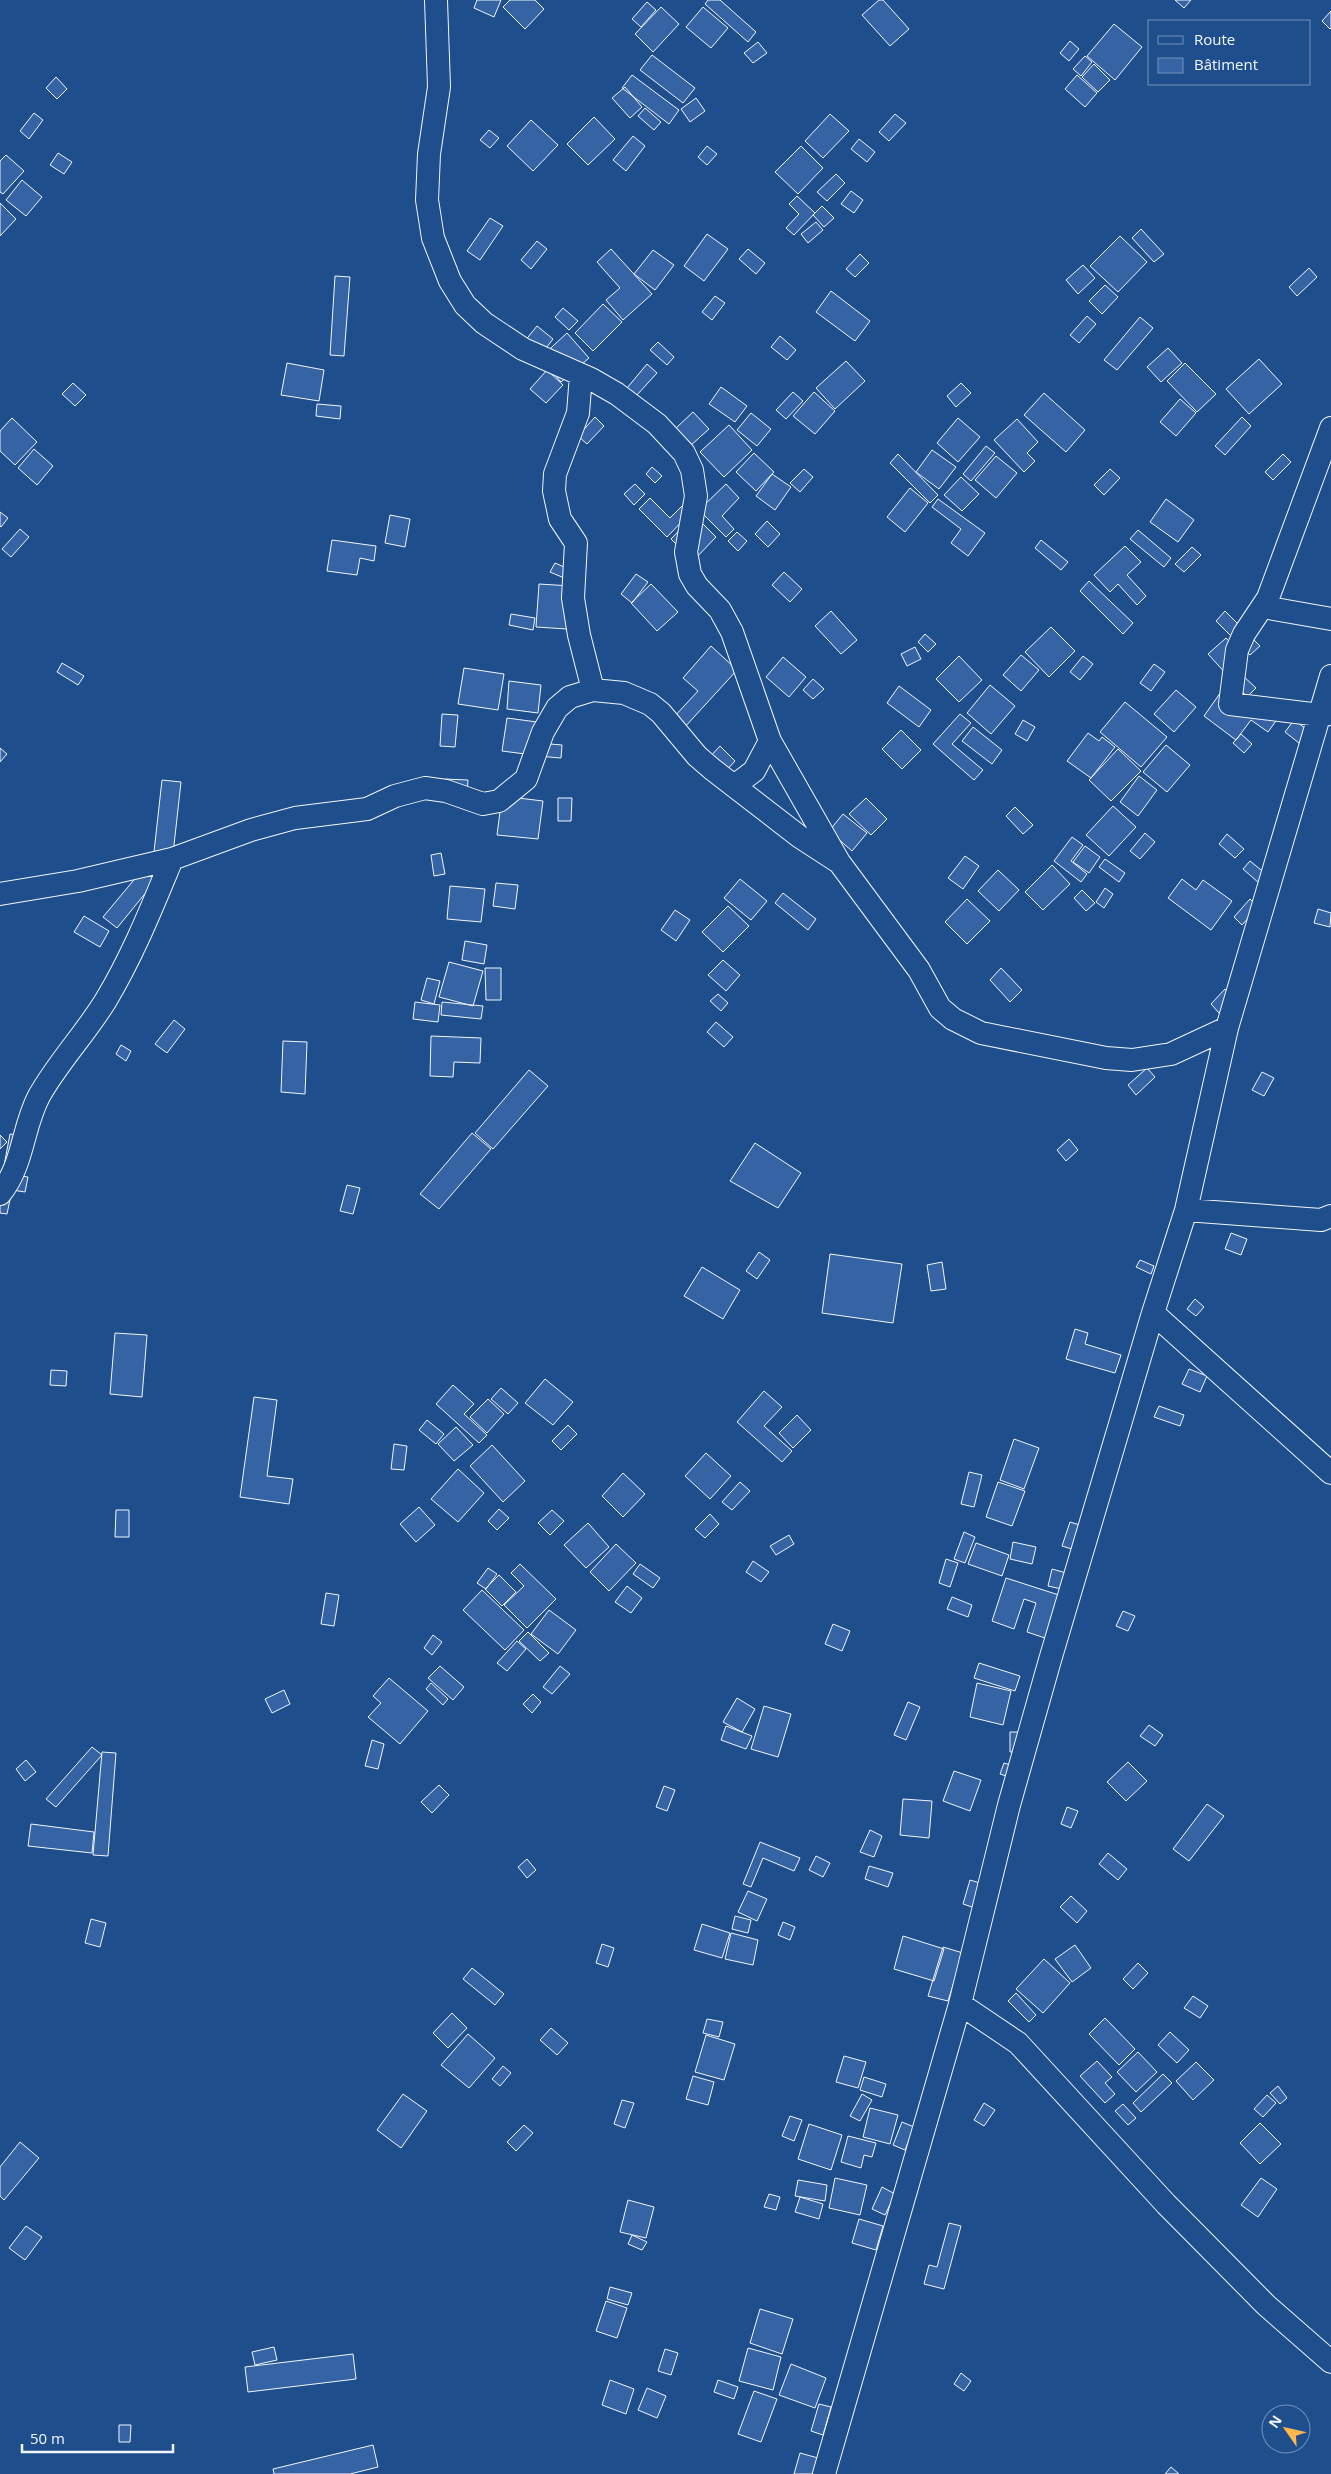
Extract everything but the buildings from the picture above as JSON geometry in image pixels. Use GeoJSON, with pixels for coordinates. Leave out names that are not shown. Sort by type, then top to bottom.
{"type":"FeatureCollection","features":[{"type":"Feature","properties":{"kind":"street"},"geometry":{"type":"LineString","coordinates":[[436,0],[439,88],[429,154],[427,200],[433,238],[450,281],[472,313],[523,348],[582,375],[617,394],[657,424],[684,453],[692,470],[696,496],[686,552],[687,566],[692,578],[720,610],[732,632],[770,741],[839,862],[919,970],[940,1008],[953,1019],[981,1033],[1106,1058],[1132,1060],[1171,1054],[1228,1028]]}},
{"type":"Feature","properties":{"kind":"street"},"geometry":{"type":"LineString","coordinates":[[582,375],[578,413],[555,474],[554,491],[560,519],[576,543],[573,598],[579,635],[592,690]]}},
{"type":"Feature","properties":{"kind":"street"},"geometry":{"type":"LineString","coordinates":[[1325,714],[1230,704],[1236,650],[1251,621],[1263,607],[1331,428]]}},
{"type":"Feature","properties":{"kind":"street"},"geometry":{"type":"LineString","coordinates":[[1263,607],[1331,619]]}},
{"type":"Feature","properties":{"kind":"street"},"geometry":{"type":"LineString","coordinates":[[824,2474],[960,2004],[1009,1805],[1153,1313],[1186,1210],[1228,1028],[1325,714],[1331,676]]}},
{"type":"Feature","properties":{"kind":"street"},"geometry":{"type":"LineString","coordinates":[[0,894],[78,881],[172,859],[251,830],[295,818],[362,810],[395,796],[425,788],[446,791],[483,804],[498,801],[526,779],[543,732],[557,708],[570,697],[592,690],[624,693],[650,704],[672,725],[697,756],[816,848],[839,862]]}},
{"type":"Feature","properties":{"kind":"street"},"geometry":{"type":"LineString","coordinates":[[734,786],[746,779],[754,771],[770,741]]}},
{"type":"Feature","properties":{"kind":"street"},"geometry":{"type":"LineString","coordinates":[[0,1194],[8,1183],[22,1152],[38,1098],[51,1076],[86,1032],[107,998],[142,933],[172,859]]}},
{"type":"Feature","properties":{"kind":"street"},"geometry":{"type":"LineString","coordinates":[[1186,1210],[1321,1220],[1331,1216]]}},
{"type":"Feature","properties":{"kind":"street"},"geometry":{"type":"LineString","coordinates":[[1153,1313],[1331,1473]]}},
{"type":"Feature","properties":{"kind":"street"},"geometry":{"type":"LineString","coordinates":[[960,2004],[1018,2043],[1166,2204],[1266,2305],[1331,2362]]}}]}
